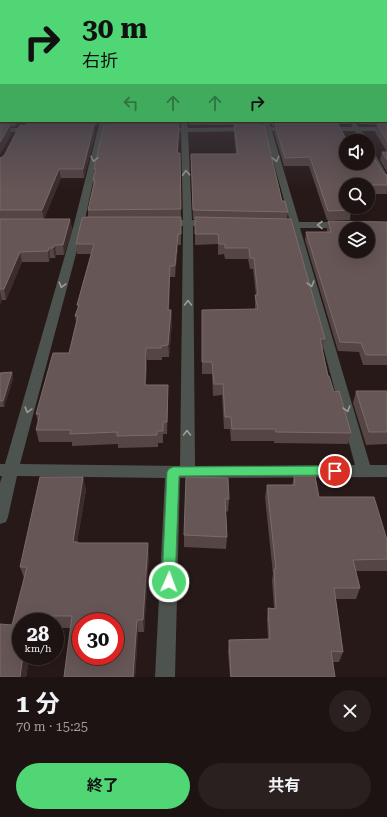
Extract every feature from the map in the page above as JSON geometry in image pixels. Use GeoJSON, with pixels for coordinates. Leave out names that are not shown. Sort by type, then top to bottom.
{"type":"FeatureCollection","features":[{"type":"Feature","properties":{"kind":"street"},"geometry":{"type":"LineString","coordinates":[[17,134],[22,126]]}},
{"type":"Feature","properties":{"kind":"street"},"geometry":{"type":"LineString","coordinates":[[153,130],[180,126]]}},
{"type":"Feature","properties":{"kind":"street"},"geometry":{"type":"LineString","coordinates":[[165,677],[180,472],[188,223],[184,126]]}},
{"type":"Feature","properties":{"kind":"street"},"geometry":{"type":"LineString","coordinates":[[266,126],[364,471]]}},
{"type":"Feature","properties":{"kind":"street"},"geometry":{"type":"LineString","coordinates":[[271,126],[297,129]]}},
{"type":"Feature","properties":{"kind":"street"},"geometry":{"type":"LineString","coordinates":[[355,126],[360,134]]}},
{"type":"Feature","properties":{"kind":"street"},"geometry":{"type":"LineString","coordinates":[[0,517],[6,470],[79,224],[101,128]]}},
{"type":"Feature","properties":{"kind":"street"},"geometry":{"type":"LineString","coordinates":[[320,129],[387,129]]}},
{"type":"Feature","properties":{"kind":"street"},"geometry":{"type":"LineString","coordinates":[[0,130],[17,134],[41,130]]}},
{"type":"Feature","properties":{"kind":"street"},"geometry":{"type":"LineString","coordinates":[[375,161],[387,182]]}},
{"type":"Feature","properties":{"kind":"street"},"geometry":{"type":"LineString","coordinates":[[157,223],[218,224]]}},
{"type":"Feature","properties":{"kind":"street"},"geometry":{"type":"LineString","coordinates":[[264,224],[339,224]]}},
{"type":"Feature","properties":{"kind":"street"},"geometry":{"type":"LineString","coordinates":[[6,470],[180,472],[387,470]]}},
{"type":"Feature","properties":{"kind":"building"},"geometry":{"type":"Polygon","coordinates":[[[0,126],[10,126],[0,142],[0,126]]]}},
{"type":"Feature","properties":{"kind":"building"},"geometry":{"type":"Polygon","coordinates":[[[20,126],[94,126],[83,169],[59,169],[42,210],[0,210],[0,158],[4,156],[20,126]]]}},
{"type":"Feature","properties":{"kind":"building"},"geometry":{"type":"Polygon","coordinates":[[[104,126],[179,126],[177,153],[180,153],[181,209],[88,210],[95,180],[93,180],[96,169],[94,169],[104,126]]]}},
{"type":"Feature","properties":{"kind":"building"},"geometry":{"type":"Polygon","coordinates":[[[234,126],[264,126],[282,201],[285,201],[288,212],[193,210],[191,154],[238,154],[234,126]]]}},
{"type":"Feature","properties":{"kind":"building"},"geometry":{"type":"Polygon","coordinates":[[[275,126],[339,126],[343,134],[339,134],[339,170],[375,170],[375,160],[384,174],[387,175],[387,185],[375,185],[375,178],[339,178],[339,211],[328,211],[310,157],[285,158],[275,126]]]}},
{"type":"Feature","properties":{"kind":"building"},"geometry":{"type":"Polygon","coordinates":[[[378,126],[387,126],[387,141],[378,126]]]}},
{"type":"Feature","properties":{"kind":"building"},"geometry":{"type":"Polygon","coordinates":[[[382,152],[387,152],[387,160],[382,152]]]}},
{"type":"Feature","properties":{"kind":"building"},"geometry":{"type":"Polygon","coordinates":[[[181,217],[181,234],[178,234],[175,266],[170,266],[168,310],[171,310],[168,345],[161,346],[161,348],[146,348],[145,385],[168,385],[167,422],[163,422],[163,431],[157,431],[157,435],[117,436],[117,432],[70,434],[71,430],[36,430],[40,414],[36,414],[53,353],[69,353],[78,316],[75,316],[79,305],[77,305],[94,244],[76,244],[82,218],[181,217]]]}},
{"type":"Feature","properties":{"kind":"building"},"geometry":{"type":"Polygon","coordinates":[[[195,217],[291,219],[325,339],[320,339],[328,376],[334,392],[339,391],[351,433],[276,432],[275,429],[232,429],[231,417],[225,417],[223,384],[214,384],[212,362],[202,362],[202,310],[258,309],[255,295],[258,295],[254,258],[250,258],[249,248],[225,248],[225,244],[219,244],[218,234],[195,234],[195,217]]]}},
{"type":"Feature","properties":{"kind":"building"},"geometry":{"type":"Polygon","coordinates":[[[0,219],[70,219],[63,245],[55,245],[53,248],[49,248],[48,251],[20,252],[4,289],[0,289],[0,219]]]}},
{"type":"Feature","properties":{"kind":"building"},"geometry":{"type":"Polygon","coordinates":[[[328,221],[387,222],[387,355],[366,355],[361,343],[340,342],[306,232],[331,232],[328,221]]]}},
{"type":"Feature","properties":{"kind":"building"},"geometry":{"type":"Polygon","coordinates":[[[12,372],[3,401],[0,401],[0,373],[12,372]]]}},
{"type":"Feature","properties":{"kind":"building"},"geometry":{"type":"Polygon","coordinates":[[[356,391],[387,391],[387,432],[369,432],[356,391]]]}},
{"type":"Feature","properties":{"kind":"building"},"geometry":{"type":"Polygon","coordinates":[[[294,476],[315,476],[319,497],[374,497],[387,540],[387,559],[353,560],[360,588],[334,588],[343,652],[331,651],[335,677],[231,677],[229,640],[270,639],[268,608],[276,609],[274,569],[276,569],[267,485],[295,485],[294,476]]]}},
{"type":"Feature","properties":{"kind":"building"},"geometry":{"type":"Polygon","coordinates":[[[40,477],[83,477],[73,542],[148,543],[143,620],[137,620],[133,677],[64,677],[72,616],[64,616],[64,613],[15,613],[27,567],[20,567],[40,477]]]}},
{"type":"Feature","properties":{"kind":"building"},"geometry":{"type":"Polygon","coordinates":[[[186,477],[228,478],[229,499],[225,499],[227,537],[184,535],[186,477]]]}},
{"type":"Feature","properties":{"kind":"building"},"geometry":{"type":"Polygon","coordinates":[[[0,624],[12,625],[12,665],[22,665],[20,677],[0,677],[0,624]]]}},
{"type":"Feature","properties":{"kind":"route"},"geometry":{"type":"LineString","coordinates":[[169,582],[173,472],[335,471]]}}]}
